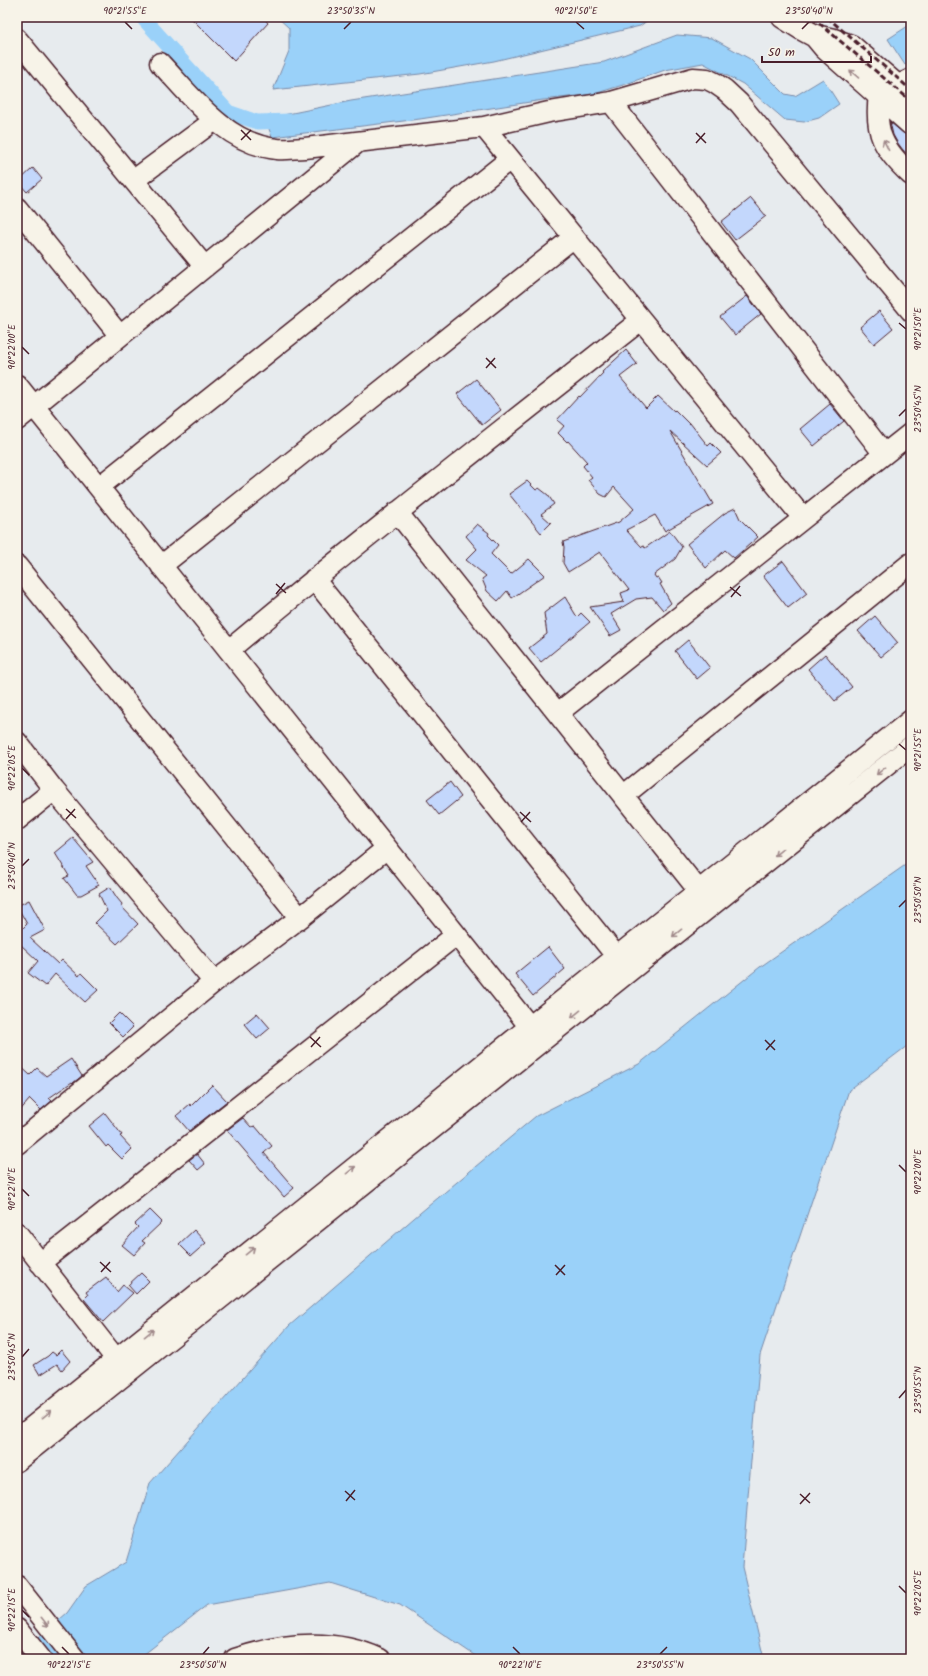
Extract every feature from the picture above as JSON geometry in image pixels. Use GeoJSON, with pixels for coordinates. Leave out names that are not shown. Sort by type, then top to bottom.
{"type":"FeatureCollection","features":[{"type":"Feature","properties":{"kind":"main road"},"geometry":{"type":"LineString","coordinates":[[783,17],[815,36],[834,40],[851,46],[900,90],[911,124]]}},
{"type":"Feature","properties":{"kind":"street"},"geometry":{"type":"LineString","coordinates":[[17,39],[205,267]]}},
{"type":"Feature","properties":{"kind":"street"},"geometry":{"type":"LineString","coordinates":[[160,63],[215,120],[231,132],[256,144],[278,149],[305,148],[484,127],[549,112],[611,102],[692,78],[707,79],[725,90],[739,104],[911,311]]}},
{"type":"Feature","properties":{"kind":"street"},"geometry":{"type":"LineString","coordinates":[[900,90],[877,119],[883,139],[890,154],[911,175]]}},
{"type":"Feature","properties":{"kind":"street"},"geometry":{"type":"LineString","coordinates":[[611,102],[884,454]]}},
{"type":"Feature","properties":{"kind":"street"},"geometry":{"type":"LineString","coordinates":[[134,180],[215,120]]}},
{"type":"Feature","properties":{"kind":"street"},"geometry":{"type":"LineString","coordinates":[[484,127],[803,518]]}},
{"type":"Feature","properties":{"kind":"street"},"geometry":{"type":"LineString","coordinates":[[17,420],[358,142]]}},
{"type":"Feature","properties":{"kind":"street"},"geometry":{"type":"LineString","coordinates":[[98,487],[510,159]]}},
{"type":"Feature","properties":{"kind":"street"},"geometry":{"type":"LineString","coordinates":[[17,208],[120,336]]}},
{"type":"Feature","properties":{"kind":"street"},"geometry":{"type":"LineString","coordinates":[[161,566],[574,237]]}},
{"type":"Feature","properties":{"kind":"street"},"geometry":{"type":"LineString","coordinates":[[229,650],[397,512],[641,320]]}},
{"type":"Feature","properties":{"kind":"street"},"geometry":{"type":"LineString","coordinates":[[17,385],[530,1027]]}},
{"type":"Feature","properties":{"kind":"street"},"geometry":{"type":"LineString","coordinates":[[558,713],[911,433]]}},
{"type":"Feature","properties":{"kind":"street"},"geometry":{"type":"LineString","coordinates":[[397,512],[699,891]]}},
{"type":"Feature","properties":{"kind":"street"},"geometry":{"type":"LineString","coordinates":[[623,796],[911,563]]}},
{"type":"Feature","properties":{"kind":"street"},"geometry":{"type":"LineString","coordinates":[[17,566],[300,918]]}},
{"type":"Feature","properties":{"kind":"street"},"geometry":{"type":"LineString","coordinates":[[314,579],[617,957]]}},
{"type":"Feature","properties":{"kind":"street"},"geometry":{"type":"LineString","coordinates":[[17,1439],[911,720]]}},
{"type":"Feature","properties":{"kind":"street"},"geometry":{"type":"LineString","coordinates":[[17,742],[54,790],[214,982]]}},
{"type":"Feature","properties":{"kind":"street"},"geometry":{"type":"LineString","coordinates":[[17,1461],[911,746]]}},
{"type":"Feature","properties":{"kind":"street"},"geometry":{"type":"LineString","coordinates":[[17,820],[54,790]]}},
{"type":"Feature","properties":{"kind":"street"},"geometry":{"type":"LineString","coordinates":[[17,1144],[214,982],[300,918],[387,848]]}},
{"type":"Feature","properties":{"kind":"street"},"geometry":{"type":"LineString","coordinates":[[40,1263],[456,935]]}},
{"type":"Feature","properties":{"kind":"street"},"geometry":{"type":"LineString","coordinates":[[17,1233],[116,1359]]}},
{"type":"Feature","properties":{"kind":"street"},"geometry":{"type":"LineString","coordinates":[[19,1589],[75,1659]]}},
{"type":"Feature","properties":{"kind":"street"},"geometry":{"type":"LineString","coordinates":[[17,1629],[41,1659]]}},
{"type":"Feature","properties":{"kind":"street"},"geometry":{"type":"LineString","coordinates":[[235,1659],[250,1654],[279,1648],[304,1644],[324,1644],[349,1648],[380,1659]]}},
{"type":"Feature","properties":{"kind":"water"},"geometry":{"type":"Polygon","coordinates":[[[277,17],[652,17],[640,26],[494,61],[420,74],[273,90],[289,51],[289,28],[277,17]]]}},
{"type":"Feature","properties":{"kind":"water"},"geometry":{"type":"Polygon","coordinates":[[[911,24],[911,61],[905,65],[888,39],[911,24]]]}},
{"type":"Feature","properties":{"kind":"water"},"geometry":{"type":"Polygon","coordinates":[[[677,35],[712,38],[750,59],[785,94],[795,96],[823,79],[839,104],[819,118],[804,122],[785,120],[743,84],[703,63],[665,70],[594,94],[543,100],[420,119],[272,137],[269,129],[273,117],[351,101],[604,62],[677,35]]]}},
{"type":"Feature","properties":{"kind":"water"},"geometry":{"type":"Polygon","coordinates":[[[911,861],[911,1043],[849,1090],[760,1355],[742,1567],[764,1659],[480,1659],[400,1605],[330,1583],[207,1605],[138,1659],[17,1659],[17,1656],[67,1613],[86,1586],[126,1562],[150,1483],[289,1326],[414,1218],[536,1116],[639,1064],[760,967],[911,861]]]}},
{"type":"Feature","properties":{"kind":"building"},"geometry":{"type":"Polygon","coordinates":[[[190,17],[263,17],[268,23],[234,61],[190,17]]]}},
{"type":"Feature","properties":{"kind":"building"},"geometry":{"type":"Polygon","coordinates":[[[890,122],[903,133],[911,136],[911,157],[897,142],[893,135],[890,122]]]}},
{"type":"Feature","properties":{"kind":"building"},"geometry":{"type":"Polygon","coordinates":[[[33,168],[42,179],[27,192],[18,182],[33,168]]]}},
{"type":"Feature","properties":{"kind":"building"},"geometry":{"type":"Polygon","coordinates":[[[751,198],[766,216],[735,240],[721,222],[751,198]]]}},
{"type":"Feature","properties":{"kind":"building"},"geometry":{"type":"Polygon","coordinates":[[[747,296],[761,314],[735,335],[720,317],[747,296]]]}},
{"type":"Feature","properties":{"kind":"building"},"geometry":{"type":"Polygon","coordinates":[[[879,311],[893,328],[874,344],[860,327],[879,311]]]}},
{"type":"Feature","properties":{"kind":"building"},"geometry":{"type":"Polygon","coordinates":[[[626,350],[637,364],[620,377],[646,408],[658,396],[689,424],[690,423],[708,446],[711,443],[721,453],[707,465],[670,431],[713,504],[665,531],[655,515],[626,530],[642,547],[644,546],[645,548],[670,531],[682,547],[675,559],[654,575],[656,578],[658,577],[662,583],[660,584],[671,603],[663,610],[652,597],[636,599],[611,614],[621,630],[610,636],[590,607],[624,602],[621,593],[629,590],[600,552],[568,572],[563,563],[563,542],[619,522],[634,509],[614,487],[606,497],[600,494],[588,480],[592,477],[583,466],[587,462],[568,441],[567,442],[558,433],[564,426],[557,420],[603,373],[602,372],[626,350]]]}},
{"type":"Feature","properties":{"kind":"building"},"geometry":{"type":"Polygon","coordinates":[[[476,379],[501,410],[482,425],[457,394],[476,379]]]}},
{"type":"Feature","properties":{"kind":"building"},"geometry":{"type":"Polygon","coordinates":[[[830,404],[844,421],[814,446],[800,429],[830,404]]]}},
{"type":"Feature","properties":{"kind":"building"},"geometry":{"type":"Polygon","coordinates":[[[527,481],[536,490],[539,488],[548,495],[554,504],[541,514],[551,523],[541,533],[509,494],[527,481]]]}},
{"type":"Feature","properties":{"kind":"building"},"geometry":{"type":"Polygon","coordinates":[[[735,508],[740,519],[758,537],[734,558],[725,550],[706,568],[687,544],[725,513],[735,508]]]}},
{"type":"Feature","properties":{"kind":"building"},"geometry":{"type":"Polygon","coordinates":[[[477,524],[489,533],[488,535],[498,545],[491,554],[511,574],[529,559],[545,575],[512,598],[507,591],[498,601],[487,591],[482,579],[486,576],[466,560],[477,549],[466,536],[477,524]]]}},
{"type":"Feature","properties":{"kind":"building"},"geometry":{"type":"Polygon","coordinates":[[[783,561],[807,593],[788,608],[763,576],[783,561]]]}},
{"type":"Feature","properties":{"kind":"building"},"geometry":{"type":"Polygon","coordinates":[[[565,597],[577,617],[581,613],[590,622],[541,662],[529,648],[547,634],[544,613],[565,597]]]}},
{"type":"Feature","properties":{"kind":"building"},"geometry":{"type":"Polygon","coordinates":[[[875,616],[898,643],[881,657],[858,631],[875,616]]]}},
{"type":"Feature","properties":{"kind":"building"},"geometry":{"type":"Polygon","coordinates":[[[688,640],[710,668],[697,679],[675,651],[688,640]]]}},
{"type":"Feature","properties":{"kind":"building"},"geometry":{"type":"Polygon","coordinates":[[[825,654],[852,687],[835,701],[808,669],[825,654]]]}},
{"type":"Feature","properties":{"kind":"building"},"geometry":{"type":"Polygon","coordinates":[[[450,782],[461,797],[439,815],[427,800],[450,782]]]}},
{"type":"Feature","properties":{"kind":"building"},"geometry":{"type":"Polygon","coordinates":[[[73,838],[93,862],[86,866],[99,885],[81,895],[77,895],[64,878],[69,876],[55,853],[73,838]]]}},
{"type":"Feature","properties":{"kind":"building"},"geometry":{"type":"Polygon","coordinates":[[[110,887],[122,904],[121,906],[138,924],[117,944],[95,923],[107,911],[99,894],[110,887]]]}},
{"type":"Feature","properties":{"kind":"building"},"geometry":{"type":"Polygon","coordinates":[[[29,900],[45,930],[30,938],[58,964],[62,960],[79,976],[81,973],[98,990],[85,1002],[55,974],[45,986],[28,973],[38,961],[20,944],[17,946],[17,927],[21,930],[27,924],[17,906],[29,900]]]}},
{"type":"Feature","properties":{"kind":"building"},"geometry":{"type":"Polygon","coordinates":[[[548,947],[565,969],[533,996],[515,974],[548,947]]]}},
{"type":"Feature","properties":{"kind":"building"},"geometry":{"type":"Polygon","coordinates":[[[119,1013],[133,1027],[123,1037],[109,1023],[119,1013]]]}},
{"type":"Feature","properties":{"kind":"building"},"geometry":{"type":"Polygon","coordinates":[[[257,1013],[270,1028],[257,1039],[244,1024],[257,1013]]]}},
{"type":"Feature","properties":{"kind":"building"},"geometry":{"type":"Polygon","coordinates":[[[71,1059],[82,1076],[49,1098],[52,1101],[41,1110],[30,1099],[17,1114],[17,1063],[30,1075],[37,1068],[46,1076],[71,1059]]]}},
{"type":"Feature","properties":{"kind":"building"},"geometry":{"type":"Polygon","coordinates":[[[212,1085],[227,1101],[189,1131],[176,1116],[190,1104],[191,1106],[212,1085]]]}},
{"type":"Feature","properties":{"kind":"building"},"geometry":{"type":"Polygon","coordinates":[[[105,1113],[122,1135],[120,1136],[132,1149],[122,1159],[108,1145],[106,1147],[89,1126],[105,1113]]]}},
{"type":"Feature","properties":{"kind":"building"},"geometry":{"type":"Polygon","coordinates":[[[243,1118],[251,1127],[255,1126],[272,1146],[264,1153],[294,1188],[284,1197],[227,1130],[243,1118]]]}},
{"type":"Feature","properties":{"kind":"building"},"geometry":{"type":"Polygon","coordinates":[[[197,1154],[205,1164],[198,1170],[189,1160],[197,1154]]]}},
{"type":"Feature","properties":{"kind":"building"},"geometry":{"type":"Polygon","coordinates":[[[150,1210],[162,1222],[142,1241],[145,1243],[134,1255],[122,1245],[138,1227],[135,1224],[150,1210]]]}},
{"type":"Feature","properties":{"kind":"building"},"geometry":{"type":"Polygon","coordinates":[[[194,1230],[206,1243],[191,1256],[179,1244],[194,1230]]]}},
{"type":"Feature","properties":{"kind":"building"},"geometry":{"type":"Polygon","coordinates":[[[141,1273],[149,1281],[136,1294],[128,1285],[141,1273]]]}},
{"type":"Feature","properties":{"kind":"building"},"geometry":{"type":"Polygon","coordinates":[[[106,1277],[117,1292],[123,1285],[133,1293],[103,1322],[84,1299],[88,1295],[86,1292],[106,1277]]]}},
{"type":"Feature","properties":{"kind":"building"},"geometry":{"type":"Polygon","coordinates":[[[61,1350],[70,1361],[62,1370],[57,1364],[40,1375],[34,1365],[52,1352],[56,1355],[61,1350]]]}},
{"type":"Feature","properties":{"kind":"waterway"},"geometry":{"type":"LineString","coordinates":[[142,17],[228,112],[257,122],[291,121]]}},
{"type":"Feature","properties":{"kind":"railway"},"geometry":{"type":"LineString","coordinates":[[812,17],[911,101]]}},
{"type":"Feature","properties":{"kind":"railway"},"geometry":{"type":"LineString","coordinates":[[827,17],[911,90]]}}]}
